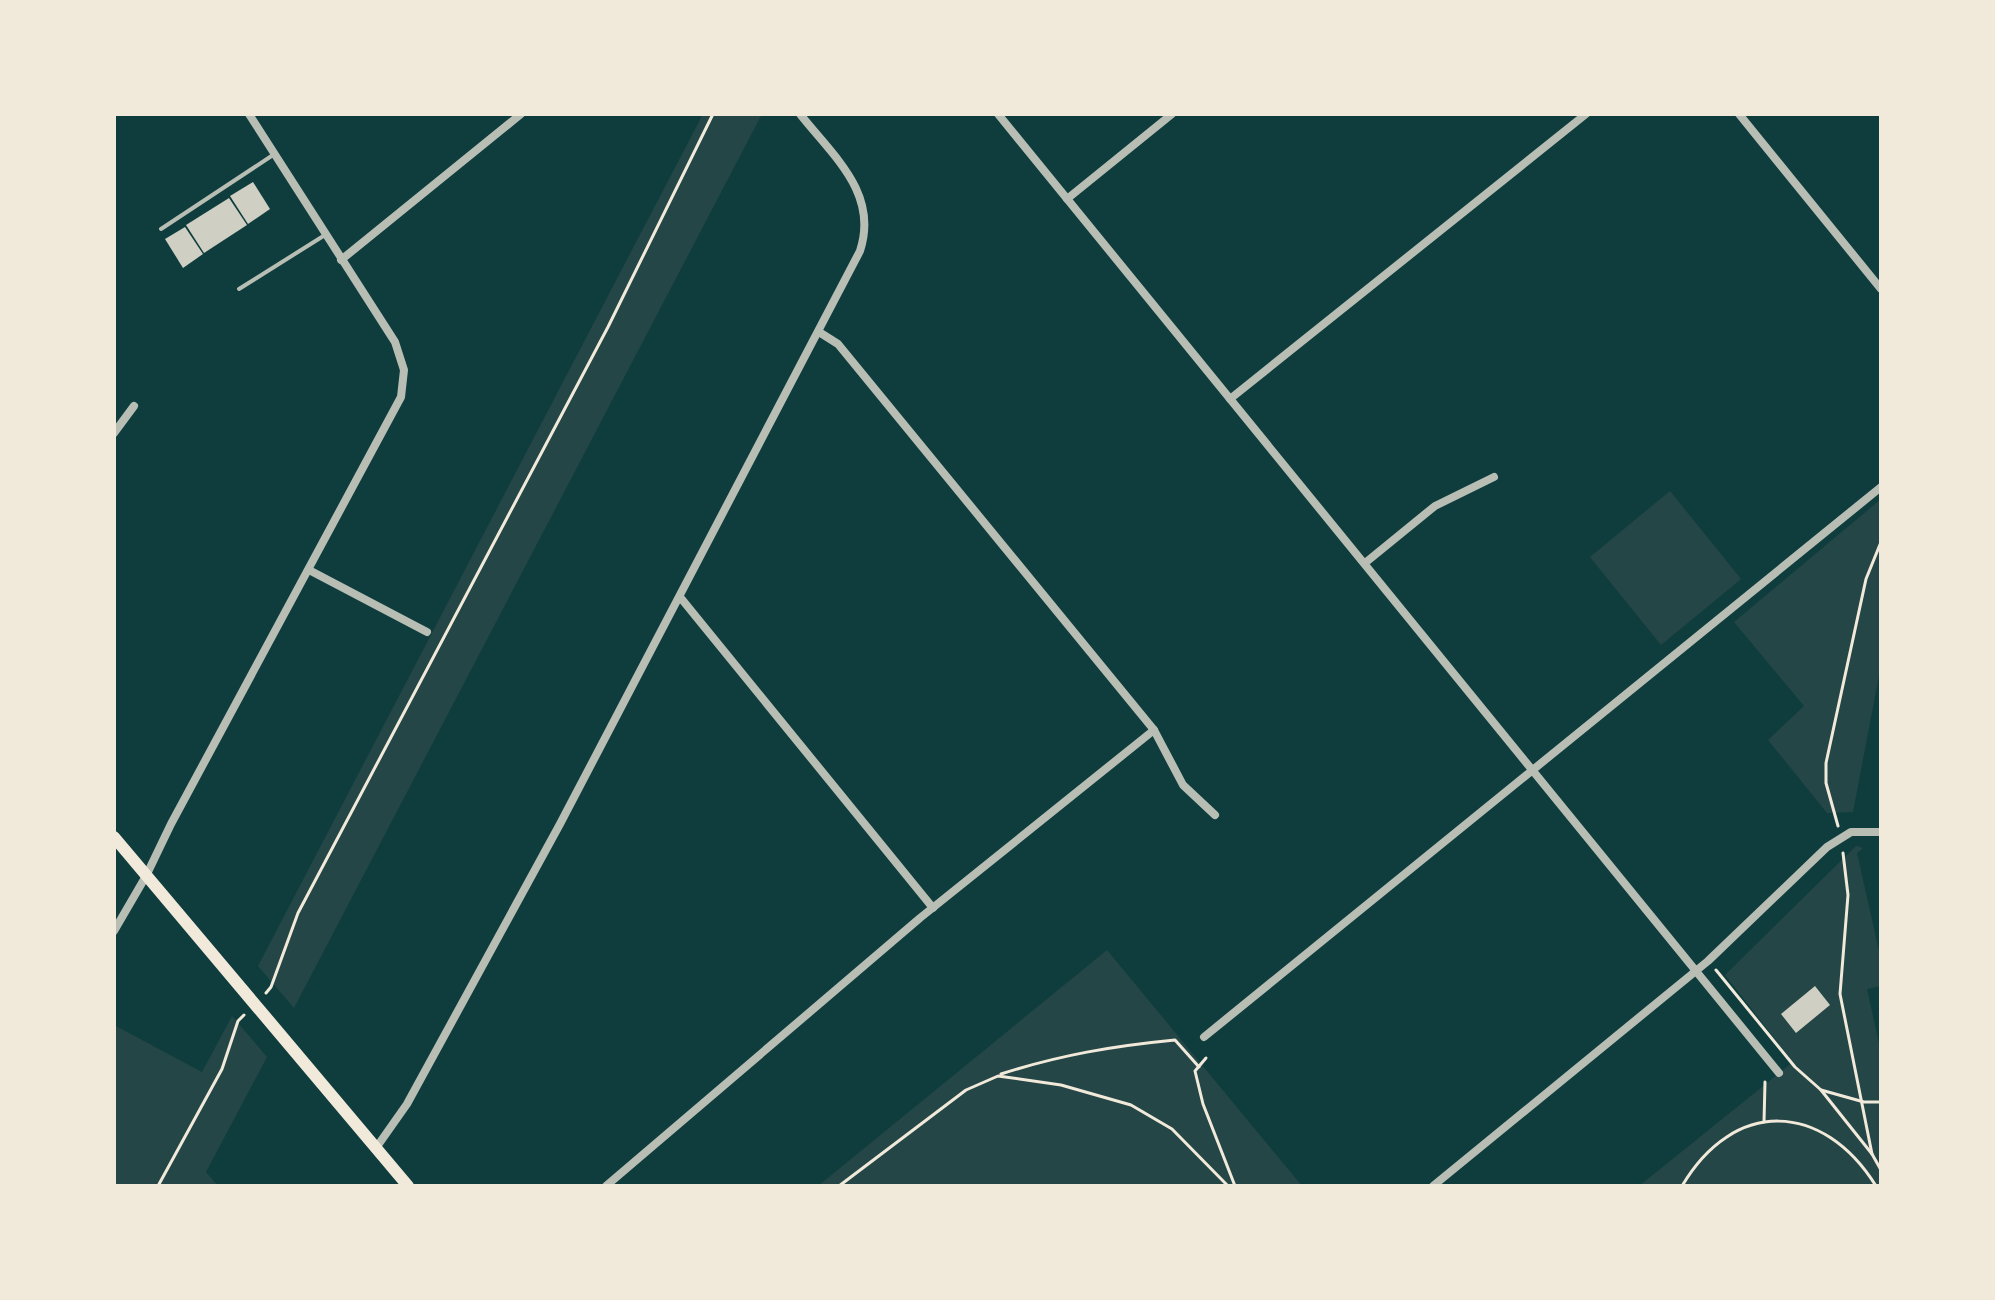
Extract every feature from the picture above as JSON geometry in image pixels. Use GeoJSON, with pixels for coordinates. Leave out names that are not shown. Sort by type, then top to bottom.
{"type":"FeatureCollection","features":[{"type":"Feature","properties":{"kind":"main road"},"geometry":{"type":"LineString","coordinates":[[114,837],[408,1186]]}},
{"type":"Feature","properties":{"kind":"street"},"geometry":{"type":"LineString","coordinates":[[114,931],[401,397],[404,370],[395,342],[249,114]]}},
{"type":"Feature","properties":{"kind":"street"},"geometry":{"type":"LineString","coordinates":[[341,260],[521,114]]}},
{"type":"Feature","properties":{"kind":"street"},"geometry":{"type":"LineString","coordinates":[[376,1148],[407,1104],[680,597],[860,251],[864,239],[863,201],[853,180],[800,114]]}},
{"type":"Feature","properties":{"kind":"street"},"geometry":{"type":"LineString","coordinates":[[998,114],[1779,1073]]}},
{"type":"Feature","properties":{"kind":"street"},"geometry":{"type":"LineString","coordinates":[[1067,199],[1172,114]]}},
{"type":"Feature","properties":{"kind":"street"},"geometry":{"type":"LineString","coordinates":[[1230,399],[1586,114]]}},
{"type":"Feature","properties":{"kind":"street"},"geometry":{"type":"LineString","coordinates":[[1739,114],[1881,289]]}},
{"type":"Feature","properties":{"kind":"street"},"geometry":{"type":"LineString","coordinates":[[819,332],[838,344],[1154,730],[1183,785],[1215,815]]}},
{"type":"Feature","properties":{"kind":"street"},"geometry":{"type":"LineString","coordinates":[[114,433],[134,406]]}},
{"type":"Feature","properties":{"kind":"street"},"geometry":{"type":"LineString","coordinates":[[1365,563],[1435,506],[1494,477]]}},
{"type":"Feature","properties":{"kind":"street"},"geometry":{"type":"LineString","coordinates":[[1204,1037],[1881,487]]}},
{"type":"Feature","properties":{"kind":"street"},"geometry":{"type":"LineString","coordinates":[[309,570],[427,632]]}},
{"type":"Feature","properties":{"kind":"street"},"geometry":{"type":"LineString","coordinates":[[680,597],[933,908]]}},
{"type":"Feature","properties":{"kind":"street"},"geometry":{"type":"LineString","coordinates":[[606,1186],[729,1078],[933,908],[1154,730]]}},
{"type":"Feature","properties":{"kind":"street"},"geometry":{"type":"LineString","coordinates":[[1433,1186],[1708,961],[1827,847],[1851,832],[1881,832]]}},
{"type":"Feature","properties":{"kind":"lane"},"geometry":{"type":"LineString","coordinates":[[161,229],[275,154]]}},
{"type":"Feature","properties":{"kind":"lane"},"geometry":{"type":"LineString","coordinates":[[239,289],[325,235]]}},
{"type":"Feature","properties":{"kind":"path"},"geometry":{"type":"LineString","coordinates":[[285,951],[298,913],[608,327],[713,114]]}},
{"type":"Feature","properties":{"kind":"path"},"geometry":{"type":"LineString","coordinates":[[1872,1154],[1840,994],[1848,895],[1841,837],[1826,783],[1826,763],[1866,579],[1881,542]]}},
{"type":"Feature","properties":{"kind":"path"},"geometry":{"type":"LineString","coordinates":[[1708,961],[1795,1067],[1821,1090],[1881,1170]]}},
{"type":"Feature","properties":{"kind":"path"},"geometry":{"type":"LineString","coordinates":[[839,1186],[966,1090],[1052,1057],[1175,1040],[1199,1067]]}},
{"type":"Feature","properties":{"kind":"path"},"geometry":{"type":"LineString","coordinates":[[1206,1058],[1195,1071],[1203,1104],[1235,1186]]}},
{"type":"Feature","properties":{"kind":"path"},"geometry":{"type":"LineString","coordinates":[[158,1186],[222,1069]]}},
{"type":"Feature","properties":{"kind":"path"},"geometry":{"type":"LineString","coordinates":[[998,1076],[1061,1085],[1131,1105],[1172,1129],[1228,1186]]}},
{"type":"Feature","properties":{"kind":"path"},"geometry":{"type":"LineString","coordinates":[[1764,1122],[1765,1082]]}},
{"type":"Feature","properties":{"kind":"path"},"geometry":{"type":"LineString","coordinates":[[1821,1090],[1864,1102],[1881,1102]]}},
{"type":"Feature","properties":{"kind":"path"},"geometry":{"type":"LineString","coordinates":[[1682,1186],[1715,1144],[1740,1128],[1764,1122],[1802,1124],[1835,1140],[1852,1153],[1876,1186]]}},
{"type":"Feature","properties":{"kind":"shaded area"},"geometry":{"type":"Polygon","coordinates":[[[703,114],[762,114],[294,1008],[258,966],[703,114]]]}},
{"type":"Feature","properties":{"kind":"shaded area"},"geometry":{"type":"Polygon","coordinates":[[[1670,491],[1741,579],[1661,645],[1590,557],[1670,491]]]}},
{"type":"Feature","properties":{"kind":"shaded area"},"geometry":{"type":"Polygon","coordinates":[[[1881,499],[1881,665],[1853,812],[1827,813],[1768,740],[1804,706],[1734,622],[1881,499]]]}},
{"type":"Feature","properties":{"kind":"shaded area"},"geometry":{"type":"Polygon","coordinates":[[[1856,846],[1863,848],[1857,853],[1881,960],[1881,986],[1867,989],[1881,1053],[1881,1186],[1639,1186],[1793,1062],[1725,975],[1856,846]]]}},
{"type":"Feature","properties":{"kind":"shaded area"},"geometry":{"type":"Polygon","coordinates":[[[1107,950],[1302,1186],[818,1186],[1107,950]]]}},
{"type":"Feature","properties":{"kind":"shaded area"},"geometry":{"type":"Polygon","coordinates":[[[232,1016],[267,1057],[206,1172],[218,1186],[114,1186],[114,1025],[202,1072],[232,1016]]]}},
{"type":"Feature","properties":{"kind":"building"},"geometry":{"type":"Polygon","coordinates":[[[253,182],[270,209],[248,224],[230,196],[253,182]]]}},
{"type":"Feature","properties":{"kind":"building"},"geometry":{"type":"Polygon","coordinates":[[[229,198],[247,225],[204,253],[186,225],[229,198]]]}},
{"type":"Feature","properties":{"kind":"building"},"geometry":{"type":"Polygon","coordinates":[[[185,227],[203,254],[183,268],[165,239],[185,227]]]}},
{"type":"Feature","properties":{"kind":"building"},"geometry":{"type":"Polygon","coordinates":[[[1815,986],[1830,1005],[1796,1033],[1781,1014],[1815,986]]]}}]}
